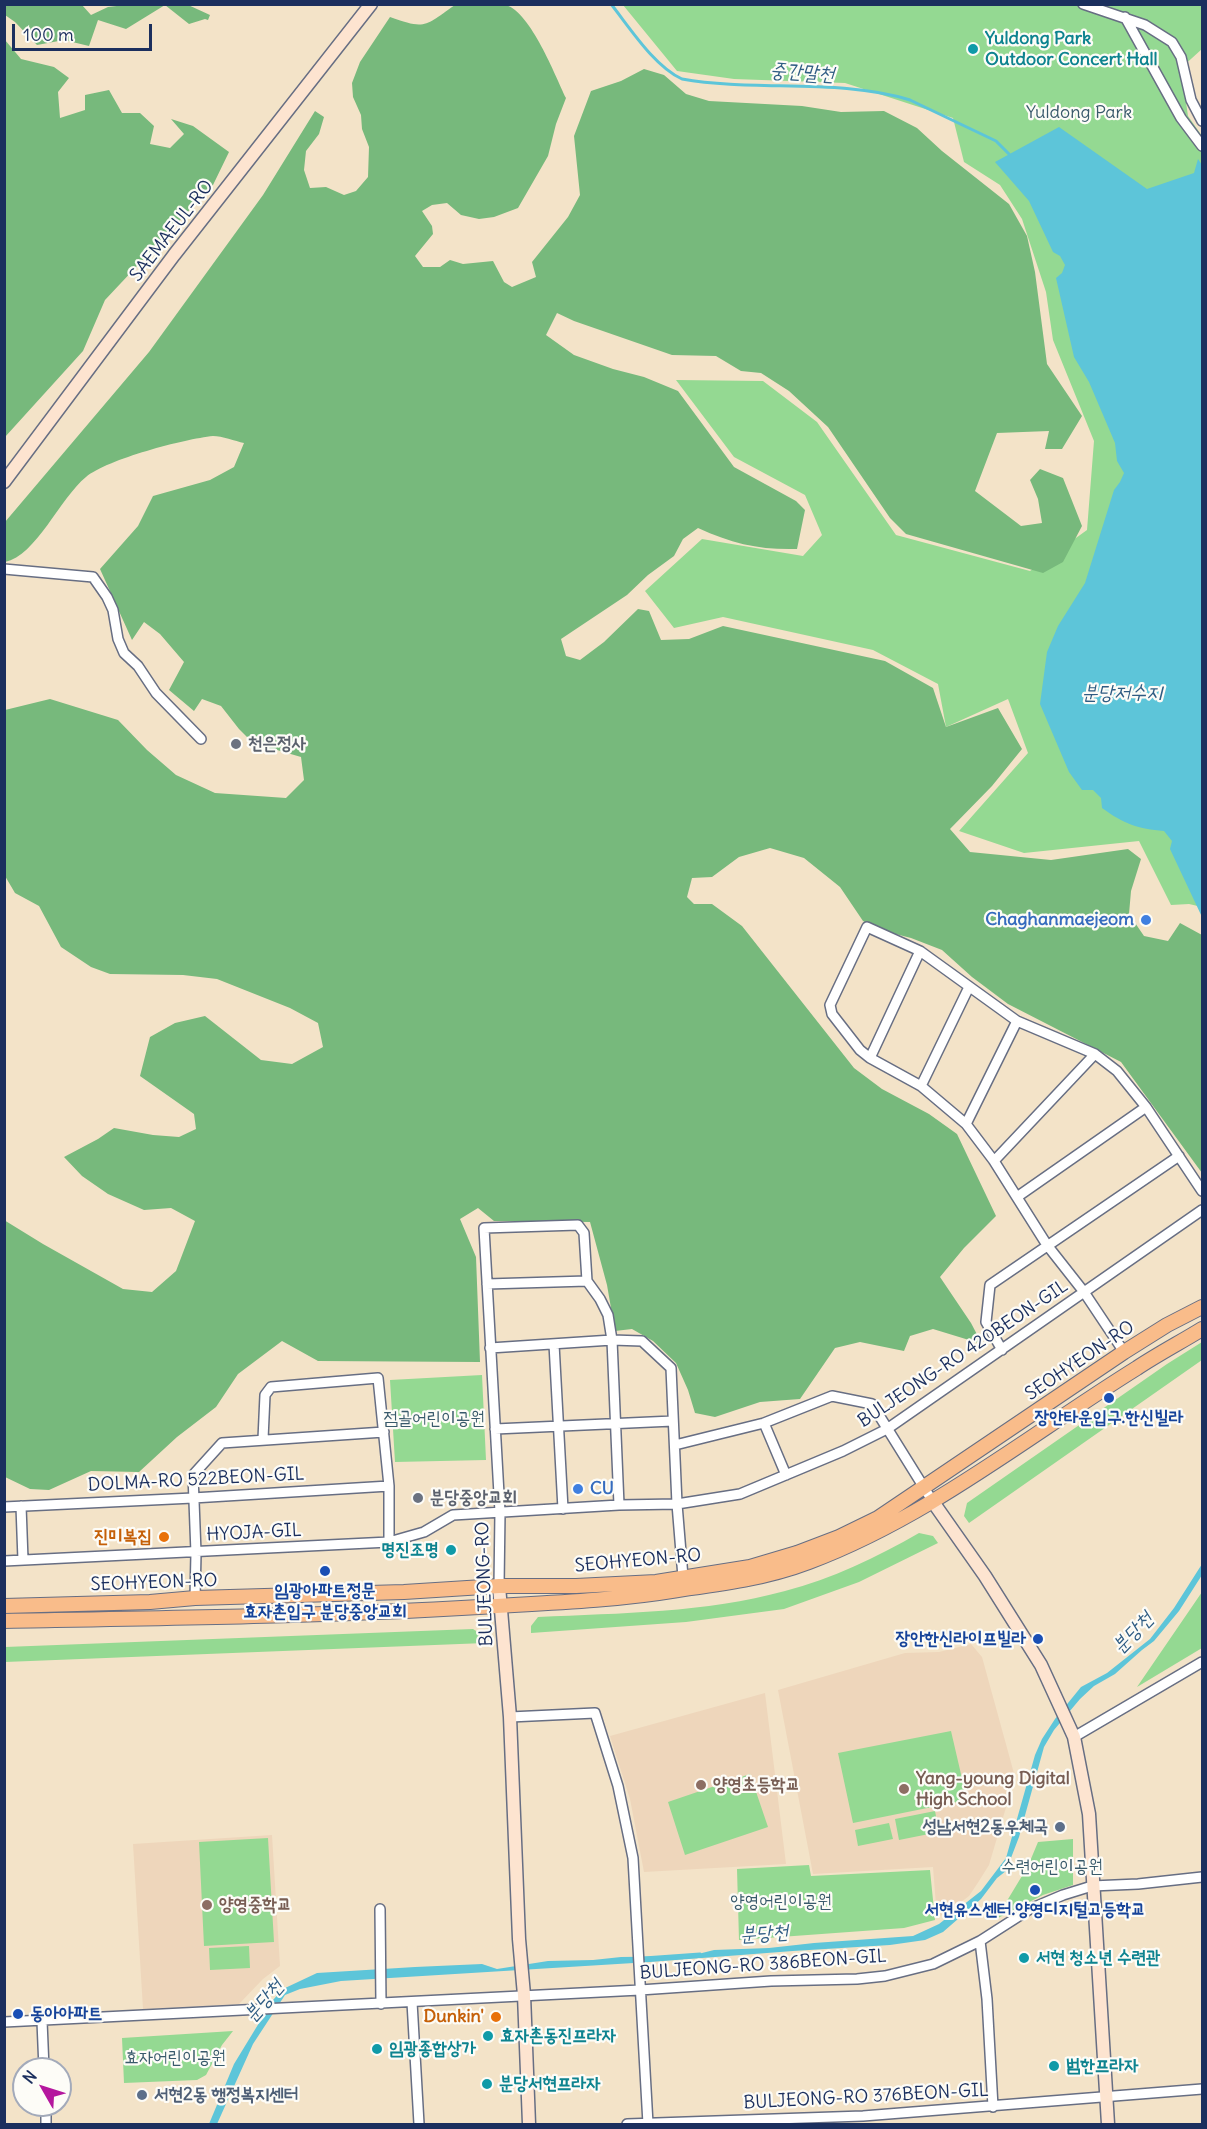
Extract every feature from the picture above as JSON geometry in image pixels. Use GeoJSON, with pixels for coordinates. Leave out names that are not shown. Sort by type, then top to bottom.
{"type":"FeatureCollection","features":[{"type":"Feature","properties":{"kind":"main road","name":"SEOHYEON-RO"},"geometry":{"type":"LineString","coordinates":[[4,1606],[404,1592],[499,1586],[630,1584],[750,1568],[839,1537],[878,1518],[1124,1352],[1203,1307]]}},
{"type":"Feature","properties":{"kind":"main road","name":"SEOHYEON-RO"},"geometry":{"type":"LineString","coordinates":[[4,1621],[386,1613],[655,1594],[718,1586],[761,1576],[808,1562],[840,1549],[933,1502],[998,1462],[1136,1368],[1203,1329]]}},
{"type":"Feature","properties":{"kind":"street","name":"SAEMAEUL-RO"},"geometry":{"type":"LineString","coordinates":[[4,482],[174,255],[371,4]]}},
{"type":"Feature","properties":{"kind":"street"},"geometry":{"type":"LineString","coordinates":[[1083,4],[1145,25],[1172,42],[1181,57],[1191,100],[1203,120]]}},
{"type":"Feature","properties":{"kind":"street"},"geometry":{"type":"LineString","coordinates":[[1125,17],[1181,118],[1203,146]]}},
{"type":"Feature","properties":{"kind":"street"},"geometry":{"type":"LineString","coordinates":[[4,569],[93,577],[107,597],[124,653],[138,666],[156,693],[201,739]]}},
{"type":"Feature","properties":{"kind":"street"},"geometry":{"type":"LineString","coordinates":[[1124,1352],[1084,1292],[1047,1245],[994,1161],[966,1124],[921,1086],[870,1058],[843,1030],[832,1014],[830,1005],[867,927],[921,951],[1017,1021],[1095,1054],[1117,1071],[1146,1107],[1203,1191]]}},
{"type":"Feature","properties":{"kind":"street"},"geometry":{"type":"LineString","coordinates":[[870,1058],[921,951]]}},
{"type":"Feature","properties":{"kind":"street"},"geometry":{"type":"LineString","coordinates":[[921,1086],[969,987]]}},
{"type":"Feature","properties":{"kind":"street"},"geometry":{"type":"LineString","coordinates":[[966,1124],[1017,1021]]}},
{"type":"Feature","properties":{"kind":"street"},"geometry":{"type":"LineString","coordinates":[[994,1161],[1095,1054]]}},
{"type":"Feature","properties":{"kind":"street"},"geometry":{"type":"LineString","coordinates":[[1017,1197],[1146,1107]]}},
{"type":"Feature","properties":{"kind":"street"},"geometry":{"type":"LineString","coordinates":[[1002,1350],[986,1322],[990,1285],[1179,1156]]}},
{"type":"Feature","properties":{"kind":"street","name":"BULJEONG-RO 420BEON-GIL"},"geometry":{"type":"LineString","coordinates":[[500,1512],[677,1504],[740,1494],[843,1451],[887,1429],[1203,1210]]}},
{"type":"Feature","properties":{"kind":"street","name":"BULJEONG-RO"},"geometry":{"type":"LineString","coordinates":[[524,1990],[519,1938],[510,1717],[499,1586],[500,1512],[484,1228],[578,1225],[584,1233],[587,1281]]}},
{"type":"Feature","properties":{"kind":"street"},"geometry":{"type":"LineString","coordinates":[[488,1284],[587,1281],[600,1299],[608,1316],[612,1340],[619,1505]]}},
{"type":"Feature","properties":{"kind":"street"},"geometry":{"type":"LineString","coordinates":[[490,1348],[612,1340],[642,1341],[671,1368],[677,1504],[683,1577]]}},
{"type":"Feature","properties":{"kind":"street"},"geometry":{"type":"LineString","coordinates":[[554,1344],[563,1509]]}},
{"type":"Feature","properties":{"kind":"street"},"geometry":{"type":"LineString","coordinates":[[263,1439],[265,1395],[271,1387],[378,1378],[389,1486],[389,1542]]}},
{"type":"Feature","properties":{"kind":"street"},"geometry":{"type":"LineString","coordinates":[[675,1445],[764,1423],[832,1396],[872,1404],[933,1502],[1000,1600],[1041,1665],[1072,1732],[1089,1814],[1108,2124]]}},
{"type":"Feature","properties":{"kind":"street"},"geometry":{"type":"LineString","coordinates":[[495,1429],[674,1420]]}},
{"type":"Feature","properties":{"kind":"street"},"geometry":{"type":"LineString","coordinates":[[764,1423],[786,1475]]}},
{"type":"Feature","properties":{"kind":"street"},"geometry":{"type":"LineString","coordinates":[[195,1598],[193,1475],[222,1443],[384,1432]]}},
{"type":"Feature","properties":{"kind":"street","name":"DOLMA-RO 522BEON-GIL"},"geometry":{"type":"LineString","coordinates":[[4,1507],[389,1486]]}},
{"type":"Feature","properties":{"kind":"street"},"geometry":{"type":"LineString","coordinates":[[21,1506],[23,1560]]}},
{"type":"Feature","properties":{"kind":"street","name":"HYOJA-GIL"},"geometry":{"type":"LineString","coordinates":[[4,1561],[389,1542],[424,1532],[453,1515],[500,1512]]}},
{"type":"Feature","properties":{"kind":"street"},"geometry":{"type":"LineString","coordinates":[[1072,1732],[1203,1662]]}},
{"type":"Feature","properties":{"kind":"street"},"geometry":{"type":"LineString","coordinates":[[510,1717],[595,1713],[628,1824],[635,1873],[648,2124]]}},
{"type":"Feature","properties":{"kind":"street","name":"BULJEONG-RO 386BEON-GIL"},"geometry":{"type":"LineString","coordinates":[[4,2022],[412,2002],[524,1990],[857,1979],[885,1976],[933,1964],[980,1941],[1001,1926],[1039,1905],[1092,1886],[1203,1877]]}},
{"type":"Feature","properties":{"kind":"street"},"geometry":{"type":"LineString","coordinates":[[380,1910],[381,2002]]}},
{"type":"Feature","properties":{"kind":"street"},"geometry":{"type":"LineString","coordinates":[[980,1941],[987,1999],[993,2107]]}},
{"type":"Feature","properties":{"kind":"street"},"geometry":{"type":"LineString","coordinates":[[524,1990],[529,2124]]}},
{"type":"Feature","properties":{"kind":"street"},"geometry":{"type":"LineString","coordinates":[[412,2002],[419,2124]]}},
{"type":"Feature","properties":{"kind":"street"},"geometry":{"type":"LineString","coordinates":[[42,2021],[44,2057]]}},
{"type":"Feature","properties":{"kind":"street","name":"BULJEONG-RO 376BEON-GIL"},"geometry":{"type":"LineString","coordinates":[[627,2124],[863,2116],[1203,2090]]}},
{"type":"Feature","properties":{"kind":"shaded area","name":"Yang-young Digital High School"},"geometry":{"type":"Polygon","coordinates":[[[971,1644],[982,1657],[1015,1777],[989,1865],[969,1896],[937,1918],[933,1867],[813,1874],[778,1690],[905,1653],[939,1652],[971,1644]]]}},
{"type":"Feature","properties":{"kind":"shaded area","name":"양영초등학교"},"geometry":{"type":"Polygon","coordinates":[[[765,1693],[786,1864],[644,1872],[630,1799],[610,1736],[765,1693]]]}},
{"type":"Feature","properties":{"kind":"shaded area","name":"양영중학교"},"geometry":{"type":"Polygon","coordinates":[[[272,1835],[280,1966],[263,1979],[239,2004],[143,2009],[133,1844],[272,1835]]]}},
{"type":"Feature","properties":{"kind":"green space"},"geometry":{"type":"Polygon","coordinates":[[[186,4],[210,15],[208,20],[189,24],[165,5],[126,29],[98,20],[89,46],[64,40],[37,45],[5,15],[4,5],[82,5],[91,15],[108,7],[125,5],[186,4]]]}},
{"type":"Feature","properties":{"kind":"green space"},"geometry":{"type":"Polygon","coordinates":[[[502,4],[515,10],[533,32],[566,98],[556,124],[548,156],[518,208],[494,217],[479,219],[461,215],[447,203],[432,205],[422,211],[432,226],[433,234],[415,256],[423,267],[440,267],[450,260],[463,264],[493,261],[504,282],[512,287],[536,277],[532,262],[568,217],[580,195],[574,136],[591,91],[621,81],[644,69],[664,75],[686,94],[709,101],[802,106],[841,112],[884,111],[917,128],[942,151],[1009,204],[1027,236],[1035,272],[1047,364],[1082,416],[1062,449],[1045,449],[1049,431],[997,433],[975,491],[1021,526],[1042,523],[1038,499],[1030,480],[1040,469],[1063,478],[1082,526],[1063,562],[1043,573],[906,534],[890,518],[828,427],[789,391],[761,373],[741,371],[716,356],[672,355],[557,313],[546,335],[574,355],[644,377],[678,391],[734,467],[796,501],[805,510],[797,549],[747,545],[698,528],[683,539],[674,556],[648,575],[627,595],[561,639],[566,656],[580,660],[604,642],[638,609],[649,611],[661,640],[689,639],[723,626],[885,661],[933,688],[946,727],[998,708],[1022,749],[992,786],[950,829],[970,852],[1051,860],[1128,849],[1141,859],[1131,891],[1129,914],[1144,936],[1168,941],[1180,923],[1202,935],[1202,1173],[1121,1062],[1008,1004],[972,977],[942,950],[911,938],[880,930],[863,921],[840,887],[804,858],[770,848],[739,857],[712,877],[692,878],[687,897],[694,904],[712,904],[742,926],[854,1068],[882,1089],[929,1114],[957,1134],[996,1216],[964,1248],[940,1277],[971,1323],[982,1344],[933,1329],[910,1336],[904,1351],[860,1342],[835,1348],[800,1399],[760,1402],[715,1417],[695,1413],[676,1363],[653,1341],[632,1329],[615,1331],[607,1285],[590,1222],[494,1221],[478,1208],[460,1219],[476,1257],[480,1362],[318,1361],[282,1341],[238,1374],[216,1407],[177,1437],[139,1472],[91,1471],[49,1490],[30,1489],[5,1477],[4,1220],[123,1289],[152,1292],[176,1271],[195,1221],[171,1208],[144,1210],[108,1194],[82,1176],[64,1157],[114,1128],[179,1137],[196,1129],[194,1114],[140,1076],[150,1037],[175,1023],[205,1016],[261,1060],[292,1064],[323,1047],[318,1023],[290,1008],[217,979],[183,975],[110,974],[91,967],[61,947],[39,906],[15,893],[5,876],[5,710],[50,699],[118,720],[147,750],[176,775],[215,793],[286,798],[304,780],[301,757],[277,750],[260,750],[221,706],[202,699],[194,711],[169,690],[184,662],[160,634],[144,622],[132,640],[100,569],[138,526],[153,496],[210,480],[234,467],[244,443],[213,436],[147,451],[111,463],[86,477],[76,486],[27,549],[5,562],[5,522],[149,352],[263,195],[315,111],[324,117],[319,134],[306,151],[304,170],[310,188],[326,187],[344,195],[356,191],[368,177],[369,147],[362,129],[361,115],[353,97],[352,83],[360,62],[390,17],[411,24],[425,24],[455,5],[502,4]]]}},
{"type":"Feature","properties":{"kind":"green space","name":"Yuldong Park"},"geometry":{"type":"Polygon","coordinates":[[[623,5],[1202,5],[1202,49],[1181,68],[1188,116],[1202,136],[1202,907],[1189,904],[1171,905],[1139,841],[1024,853],[959,831],[1028,753],[1008,699],[946,727],[938,684],[873,650],[723,617],[674,628],[645,591],[702,539],[803,556],[822,535],[805,495],[734,457],[676,380],[763,381],[817,422],[896,535],[1030,571],[1087,530],[1094,441],[1053,340],[1046,292],[1022,219],[1000,185],[964,162],[953,118],[845,83],[734,79],[677,71],[623,5]]]}},
{"type":"Feature","properties":{"kind":"green space"},"geometry":{"type":"Polygon","coordinates":[[[5,40],[21,59],[54,67],[69,78],[58,92],[60,118],[85,110],[85,95],[109,90],[122,113],[140,113],[154,126],[150,144],[170,148],[184,134],[171,119],[193,126],[229,152],[213,185],[105,300],[83,351],[5,437],[5,40]]]}},
{"type":"Feature","properties":{"kind":"green space"},"geometry":{"type":"Polygon","coordinates":[[[1202,1342],[1202,1360],[969,1523],[964,1516],[967,1503],[1202,1342]]]}},
{"type":"Feature","properties":{"kind":"green space","name":"점골어린이공원"},"geometry":{"type":"Polygon","coordinates":[[[482,1375],[486,1460],[395,1462],[390,1380],[482,1375]]]}},
{"type":"Feature","properties":{"kind":"green space"},"geometry":{"type":"Polygon","coordinates":[[[919,1533],[933,1536],[938,1543],[859,1582],[784,1609],[686,1622],[531,1633],[531,1626],[538,1617],[694,1608],[785,1591],[854,1567],[919,1533]]]}},
{"type":"Feature","properties":{"kind":"green space"},"geometry":{"type":"Polygon","coordinates":[[[1202,1592],[1202,1648],[1137,1687],[1202,1592]]]}},
{"type":"Feature","properties":{"kind":"green space"},"geometry":{"type":"Polygon","coordinates":[[[473,1629],[484,1636],[485,1643],[5,1662],[5,1647],[473,1629]]]}},
{"type":"Feature","properties":{"kind":"green space"},"geometry":{"type":"Polygon","coordinates":[[[951,1731],[967,1800],[853,1823],[838,1753],[951,1731]]]}},
{"type":"Feature","properties":{"kind":"green space"},"geometry":{"type":"Polygon","coordinates":[[[750,1774],[768,1827],[685,1855],[668,1802],[750,1774]]]}},
{"type":"Feature","properties":{"kind":"green space"},"geometry":{"type":"Polygon","coordinates":[[[935,1811],[939,1832],[899,1840],[895,1819],[935,1811]]]}},
{"type":"Feature","properties":{"kind":"green space"},"geometry":{"type":"Polygon","coordinates":[[[889,1823],[893,1839],[858,1846],[855,1830],[889,1823]]]}},
{"type":"Feature","properties":{"kind":"green space"},"geometry":{"type":"Polygon","coordinates":[[[268,1838],[274,1942],[204,1946],[199,1842],[268,1838]]]}},
{"type":"Feature","properties":{"kind":"green space","name":"수련어린이공원"},"geometry":{"type":"Polygon","coordinates":[[[1073,1839],[1073,1885],[1043,1895],[996,1919],[1028,1866],[1038,1842],[1073,1839]]]}},
{"type":"Feature","properties":{"kind":"green space","name":"양영어린이공원"},"geometry":{"type":"Polygon","coordinates":[[[809,1865],[811,1876],[930,1870],[935,1920],[904,1928],[739,1940],[737,1869],[809,1865]]]}},
{"type":"Feature","properties":{"kind":"green space"},"geometry":{"type":"Polygon","coordinates":[[[249,1946],[250,1968],[210,1970],[209,1948],[249,1946]]]}},
{"type":"Feature","properties":{"kind":"green space","name":"효자어린이공원"},"geometry":{"type":"Polygon","coordinates":[[[233,2031],[222,2045],[206,2075],[197,2080],[124,2083],[122,2038],[233,2031]]]}},
{"type":"Feature","properties":{"kind":"water","name":"분당저수지"},"geometry":{"type":"Polygon","coordinates":[[[1059,127],[1147,189],[1194,173],[1198,159],[1202,165],[1202,917],[1170,849],[1172,841],[1164,831],[1146,829],[1117,818],[1102,808],[1101,798],[1093,790],[1082,790],[1069,772],[1040,704],[1047,652],[1058,626],[1085,583],[1114,490],[1124,473],[1117,461],[1115,443],[1089,382],[1074,357],[1056,278],[1062,273],[1065,265],[1060,256],[1053,252],[1029,201],[995,162],[1059,127]]]}},
{"type":"Feature","properties":{"kind":"water"},"geometry":{"type":"Polygon","coordinates":[[[1202,1564],[1202,1575],[1179,1611],[1154,1641],[1115,1674],[1094,1686],[1054,1730],[1044,1747],[1019,1837],[1006,1871],[997,1878],[981,1899],[943,1932],[925,1940],[890,1945],[341,1981],[300,1989],[285,1995],[253,2044],[217,2124],[209,2124],[234,2064],[273,2000],[283,1989],[317,1973],[482,1964],[497,1969],[548,1961],[690,1956],[714,1950],[769,1948],[913,1936],[939,1924],[981,1891],[1006,1858],[1035,1755],[1055,1719],[1081,1687],[1107,1673],[1150,1639],[1174,1608],[1202,1564]]]}},
{"type":"Feature","properties":{"kind":"waterway","name":"중간말천"},"geometry":{"type":"LineString","coordinates":[[611,4],[652,56],[682,79],[738,85],[826,87],[883,93],[910,100],[996,141],[1009,154]]}},
{"type":"Feature","properties":{"kind":"waterway","name":"분당천"},"geometry":{"type":"LineString","coordinates":[[644,1958],[700,1954]]}},
{"type":"Feature","properties":{"kind":"place","name":"Yuldong Park Outdoor Concert Hall"},"geometry":{"type":"Point","coordinates":[973,49]}},
{"type":"Feature","properties":{"kind":"place","name":"천은정사"},"geometry":{"type":"Point","coordinates":[236,744]}},
{"type":"Feature","properties":{"kind":"place","name":"Chaghanmaejeom"},"geometry":{"type":"Point","coordinates":[1146,920]}},
{"type":"Feature","properties":{"kind":"place","name":"장안타운입구.한신빌라"},"geometry":{"type":"Point","coordinates":[1109,1398]}},
{"type":"Feature","properties":{"kind":"place","name":"CU"},"geometry":{"type":"Point","coordinates":[578,1489]}},
{"type":"Feature","properties":{"kind":"place","name":"분당중앙교회"},"geometry":{"type":"Point","coordinates":[418,1498]}},
{"type":"Feature","properties":{"kind":"place","name":"진미복집"},"geometry":{"type":"Point","coordinates":[164,1537]}},
{"type":"Feature","properties":{"kind":"place","name":"명진조명"},"geometry":{"type":"Point","coordinates":[451,1550]}},
{"type":"Feature","properties":{"kind":"place","name":"임광아파트정문 효자촌입구 분당중앙교회"},"geometry":{"type":"Point","coordinates":[325,1571]}},
{"type":"Feature","properties":{"kind":"place","name":"장안한신라이프빌라"},"geometry":{"type":"Point","coordinates":[1038,1639]}},
{"type":"Feature","properties":{"kind":"place","name":"양영초등학교"},"geometry":{"type":"Point","coordinates":[701,1785]}},
{"type":"Feature","properties":{"kind":"place","name":"Yang-young Digital High School"},"geometry":{"type":"Point","coordinates":[904,1789]}},
{"type":"Feature","properties":{"kind":"place","name":"성남서현2동우체국"},"geometry":{"type":"Point","coordinates":[1060,1827]}},
{"type":"Feature","properties":{"kind":"place","name":"서현유스센터.양영디지털고등학교"},"geometry":{"type":"Point","coordinates":[1035,1890]}},
{"type":"Feature","properties":{"kind":"place","name":"양영중학교"},"geometry":{"type":"Point","coordinates":[207,1905]}},
{"type":"Feature","properties":{"kind":"place","name":"서현 청소년 수련관"},"geometry":{"type":"Point","coordinates":[1024,1958]}},
{"type":"Feature","properties":{"kind":"place","name":"동아아파트"},"geometry":{"type":"Point","coordinates":[18,2014]}},
{"type":"Feature","properties":{"kind":"place","name":"Dunkin'"},"geometry":{"type":"Point","coordinates":[496,2017]}},
{"type":"Feature","properties":{"kind":"place","name":"효자촌동진프라자"},"geometry":{"type":"Point","coordinates":[488,2036]}},
{"type":"Feature","properties":{"kind":"place","name":"임광종합상가"},"geometry":{"type":"Point","coordinates":[377,2049]}},
{"type":"Feature","properties":{"kind":"place","name":"범한프라자"},"geometry":{"type":"Point","coordinates":[1054,2066]}},
{"type":"Feature","properties":{"kind":"place","name":"분당서현프라자"},"geometry":{"type":"Point","coordinates":[487,2084]}},
{"type":"Feature","properties":{"kind":"place","name":"서현2동 행정복지센터"},"geometry":{"type":"Point","coordinates":[142,2095]}}]}
